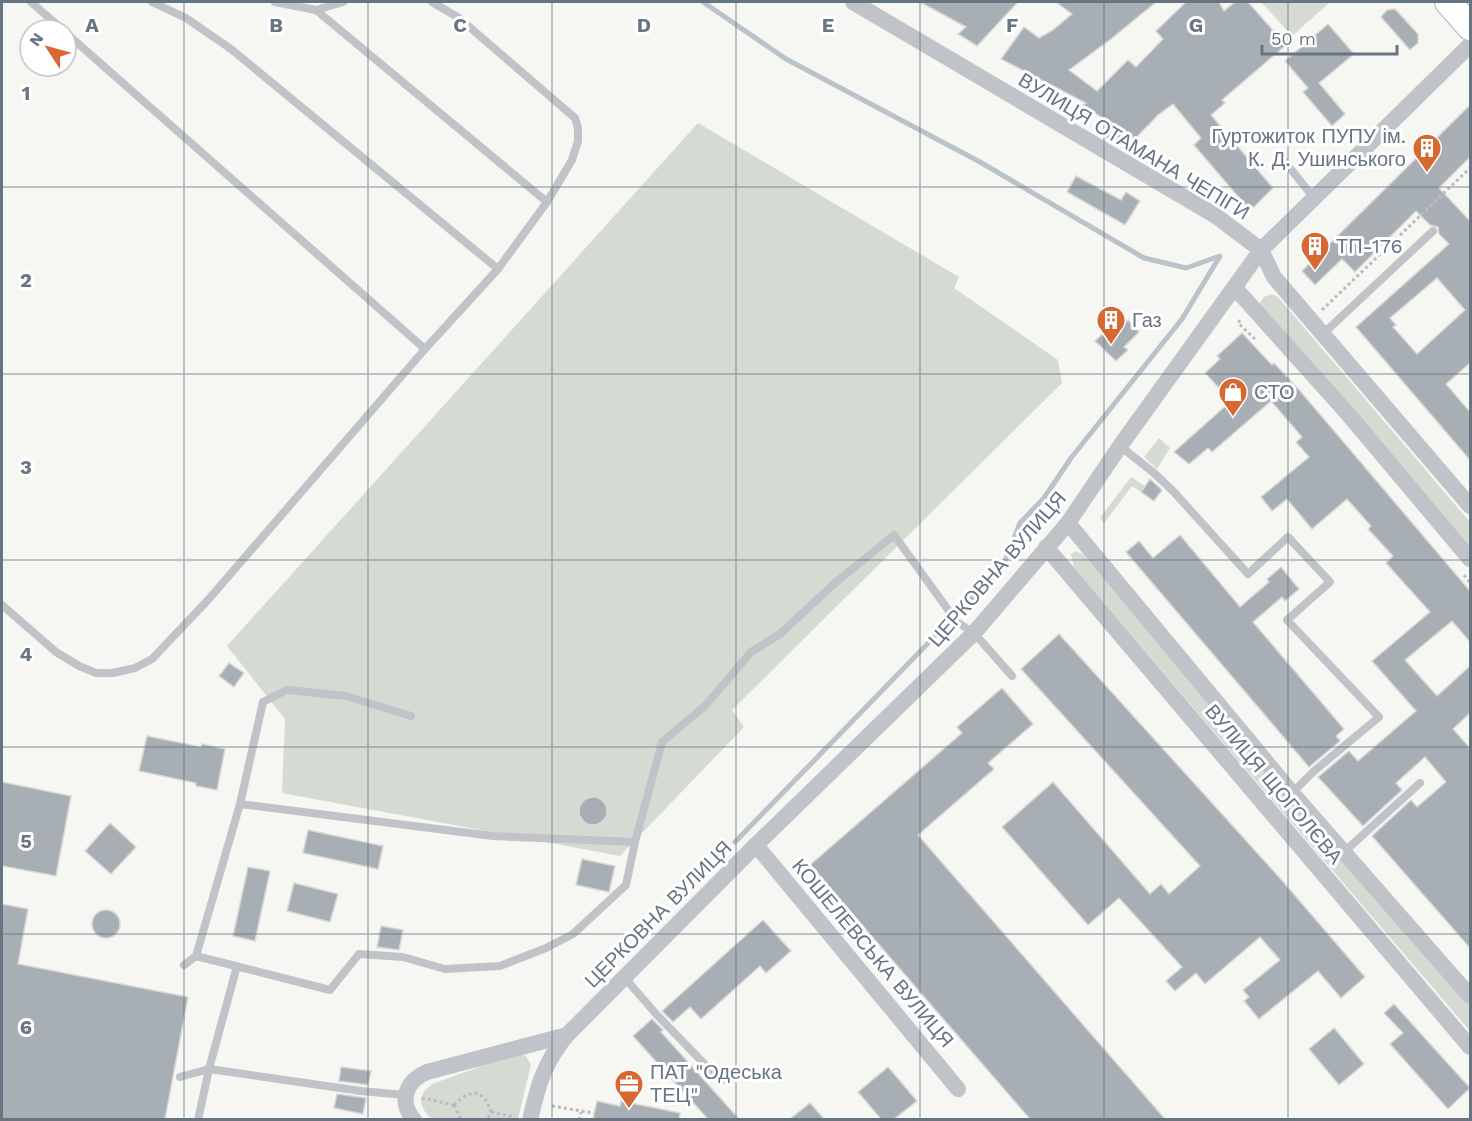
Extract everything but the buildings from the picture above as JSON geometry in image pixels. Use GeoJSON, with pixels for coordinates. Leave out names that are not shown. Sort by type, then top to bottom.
{"type":"FeatureCollection","features":[{"type":"Feature","properties":{"kind":"main road"},"geometry":{"type":"LineString","coordinates":[[1448,2],[1470,27]]}},
{"type":"Feature","properties":{"kind":"street","name":"ВУЛИЦЯ ОТАМАНА ЧЕПІГИ"},"geometry":{"type":"LineString","coordinates":[[853,2],[1216,216],[1261,250],[1274,276],[1470,506]]}},
{"type":"Feature","properties":{"kind":"street","name":"ЦЕРКОВНА ВУЛИЦЯ"},"geometry":{"type":"LineString","coordinates":[[526,1113],[545,1066],[567,1035],[756,845],[974,633],[1068,523],[1120,446],[1261,250],[1470,45]]}},
{"type":"Feature","properties":{"kind":"street"},"geometry":{"type":"LineString","coordinates":[[1235,288],[1348,414],[1470,559]]}},
{"type":"Feature","properties":{"kind":"street","name":"ВУЛИЦЯ ЩОГОЛЄВА"},"geometry":{"type":"LineString","coordinates":[[1068,523],[1292,793],[1470,996]]}},
{"type":"Feature","properties":{"kind":"street","name":"ВУЛИЦЯ ЩОГОЛЄВА"},"geometry":{"type":"LineString","coordinates":[[1046,547],[1470,1047]]}},
{"type":"Feature","properties":{"kind":"street","name":"КОШЕЛЕВСЬКА ВУЛИЦЯ"},"geometry":{"type":"LineString","coordinates":[[756,845],[958,1089]]}},
{"type":"Feature","properties":{"kind":"street"},"geometry":{"type":"LineString","coordinates":[[414,1119],[406,1109],[405,1095],[412,1081],[427,1072],[567,1035]]}},
{"type":"Feature","properties":{"kind":"lane"},"geometry":{"type":"LineString","coordinates":[[31,2],[50,18]]}},
{"type":"Feature","properties":{"kind":"lane"},"geometry":{"type":"LineString","coordinates":[[152,2],[186,18],[231,48],[498,269]]}},
{"type":"Feature","properties":{"kind":"lane"},"geometry":{"type":"LineString","coordinates":[[275,2],[316,10],[343,2]]}},
{"type":"Feature","properties":{"kind":"lane"},"geometry":{"type":"LineString","coordinates":[[2,605],[57,652],[79,666],[96,673],[113,673],[135,668],[152,659],[208,600],[498,269],[547,202],[572,160],[578,141],[575,118],[459,18],[432,2]]}},
{"type":"Feature","properties":{"kind":"lane"},"geometry":{"type":"LineString","coordinates":[[316,10],[547,202]]}},
{"type":"Feature","properties":{"kind":"lane"},"geometry":{"type":"LineString","coordinates":[[78,42],[426,349]]}},
{"type":"Feature","properties":{"kind":"lane"},"geometry":{"type":"LineString","coordinates":[[1281,157],[1314,198]]}},
{"type":"Feature","properties":{"kind":"lane"},"geometry":{"type":"LineString","coordinates":[[1324,333],[1433,231]]}},
{"type":"Feature","properties":{"kind":"lane"},"geometry":{"type":"LineString","coordinates":[[1120,446],[1173,490],[1248,574],[1288,537],[1330,582],[1287,620],[1379,717],[1313,772],[1292,793]]}},
{"type":"Feature","properties":{"kind":"lane"},"geometry":{"type":"LineString","coordinates":[[196,956],[330,990],[359,954],[403,957],[445,969],[500,966],[546,948],[573,934],[626,885],[662,742],[705,706],[752,652],[780,634],[894,535],[957,622],[974,633],[1012,676]]}},
{"type":"Feature","properties":{"kind":"lane"},"geometry":{"type":"LineString","coordinates":[[184,965],[196,956],[240,804],[263,702],[287,690],[346,696],[411,716]]}},
{"type":"Feature","properties":{"kind":"lane"},"geometry":{"type":"LineString","coordinates":[[1344,852],[1420,783]]}},
{"type":"Feature","properties":{"kind":"lane"},"geometry":{"type":"LineString","coordinates":[[240,804],[493,836],[635,842]]}},
{"type":"Feature","properties":{"kind":"lane"},"geometry":{"type":"LineString","coordinates":[[198,1119],[237,966]]}},
{"type":"Feature","properties":{"kind":"lane"},"geometry":{"type":"LineString","coordinates":[[624,977],[721,1081]]}},
{"type":"Feature","properties":{"kind":"lane"},"geometry":{"type":"LineString","coordinates":[[180,1077],[209,1069],[405,1095]]}},
{"type":"Feature","properties":{"kind":"path"},"geometry":{"type":"LineString","coordinates":[[1312,319],[1470,168]]}},
{"type":"Feature","properties":{"kind":"path"},"geometry":{"type":"LineString","coordinates":[[454,1105],[464,1095],[473,1093],[480,1095],[488,1103],[491,1112],[487,1119]]}},
{"type":"Feature","properties":{"kind":"path"},"geometry":{"type":"LineString","coordinates":[[405,1095],[454,1105]]}},
{"type":"Feature","properties":{"kind":"path"},"geometry":{"type":"LineString","coordinates":[[454,1105],[461,1119]]}},
{"type":"Feature","properties":{"kind":"path"},"geometry":{"type":"LineString","coordinates":[[491,1112],[594,1113]]}},
{"type":"Feature","properties":{"kind":"path"},"geometry":{"type":"LineString","coordinates":[[579,1119],[581,1112]]}},
{"type":"Feature","properties":{"kind":"shaded area"},"geometry":{"type":"Polygon","coordinates":[[[1261,2],[1330,2],[1292,36],[1261,2]]]}},
{"type":"Feature","properties":{"kind":"shaded area"},"geometry":{"type":"Polygon","coordinates":[[[698,123],[959,277],[954,288],[1058,360],[1062,383],[732,710],[744,727],[620,856],[282,793],[285,719],[227,646],[698,123]]]}},
{"type":"Feature","properties":{"kind":"shaded area"},"geometry":{"type":"Polygon","coordinates":[[[1272,294],[1278,297],[1470,522],[1470,553],[1258,306],[1264,297],[1272,294]]]}},
{"type":"Feature","properties":{"kind":"shaded area"},"geometry":{"type":"Polygon","coordinates":[[[1159,438],[1170,448],[1157,469],[1144,457],[1159,438]]]}},
{"type":"Feature","properties":{"kind":"shaded area"},"geometry":{"type":"Polygon","coordinates":[[[1131,477],[1145,486],[1141,492],[1132,486],[1104,523],[1100,518],[1131,477]]]}},
{"type":"Feature","properties":{"kind":"shaded area"},"geometry":{"type":"Polygon","coordinates":[[[1076,551],[1085,556],[1470,1006],[1470,1031],[1074,568],[1071,554],[1076,551]]]}},
{"type":"Feature","properties":{"kind":"shaded area"},"geometry":{"type":"Polygon","coordinates":[[[519,1054],[526,1056],[531,1065],[518,1119],[431,1119],[424,1110],[421,1097],[432,1084],[519,1054]]]}},
{"type":"Feature","properties":{"kind":"waterway"},"geometry":{"type":"LineString","coordinates":[[703,2],[786,59],[980,162],[1144,258],[1186,268],[1220,256],[1182,319],[1071,458],[1044,498],[1020,523],[1003,566],[735,842]]}},
{"type":"Feature","properties":{"kind":"place","name":"Гуртожиток ПУПУ ім. К. Д. Ушинського"},"geometry":{"type":"Point","coordinates":[1427,174]}},
{"type":"Feature","properties":{"kind":"place","name":"ТП-176"},"geometry":{"type":"Point","coordinates":[1315,272]}},
{"type":"Feature","properties":{"kind":"place","name":"Газ"},"geometry":{"type":"Point","coordinates":[1111,346]}},
{"type":"Feature","properties":{"kind":"place","name":"СТО"},"geometry":{"type":"Point","coordinates":[1233,418]}},
{"type":"Feature","properties":{"kind":"place","name":"ПАТ \"Одеська ТЕЦ\""},"geometry":{"type":"Point","coordinates":[629,1110]}}]}
